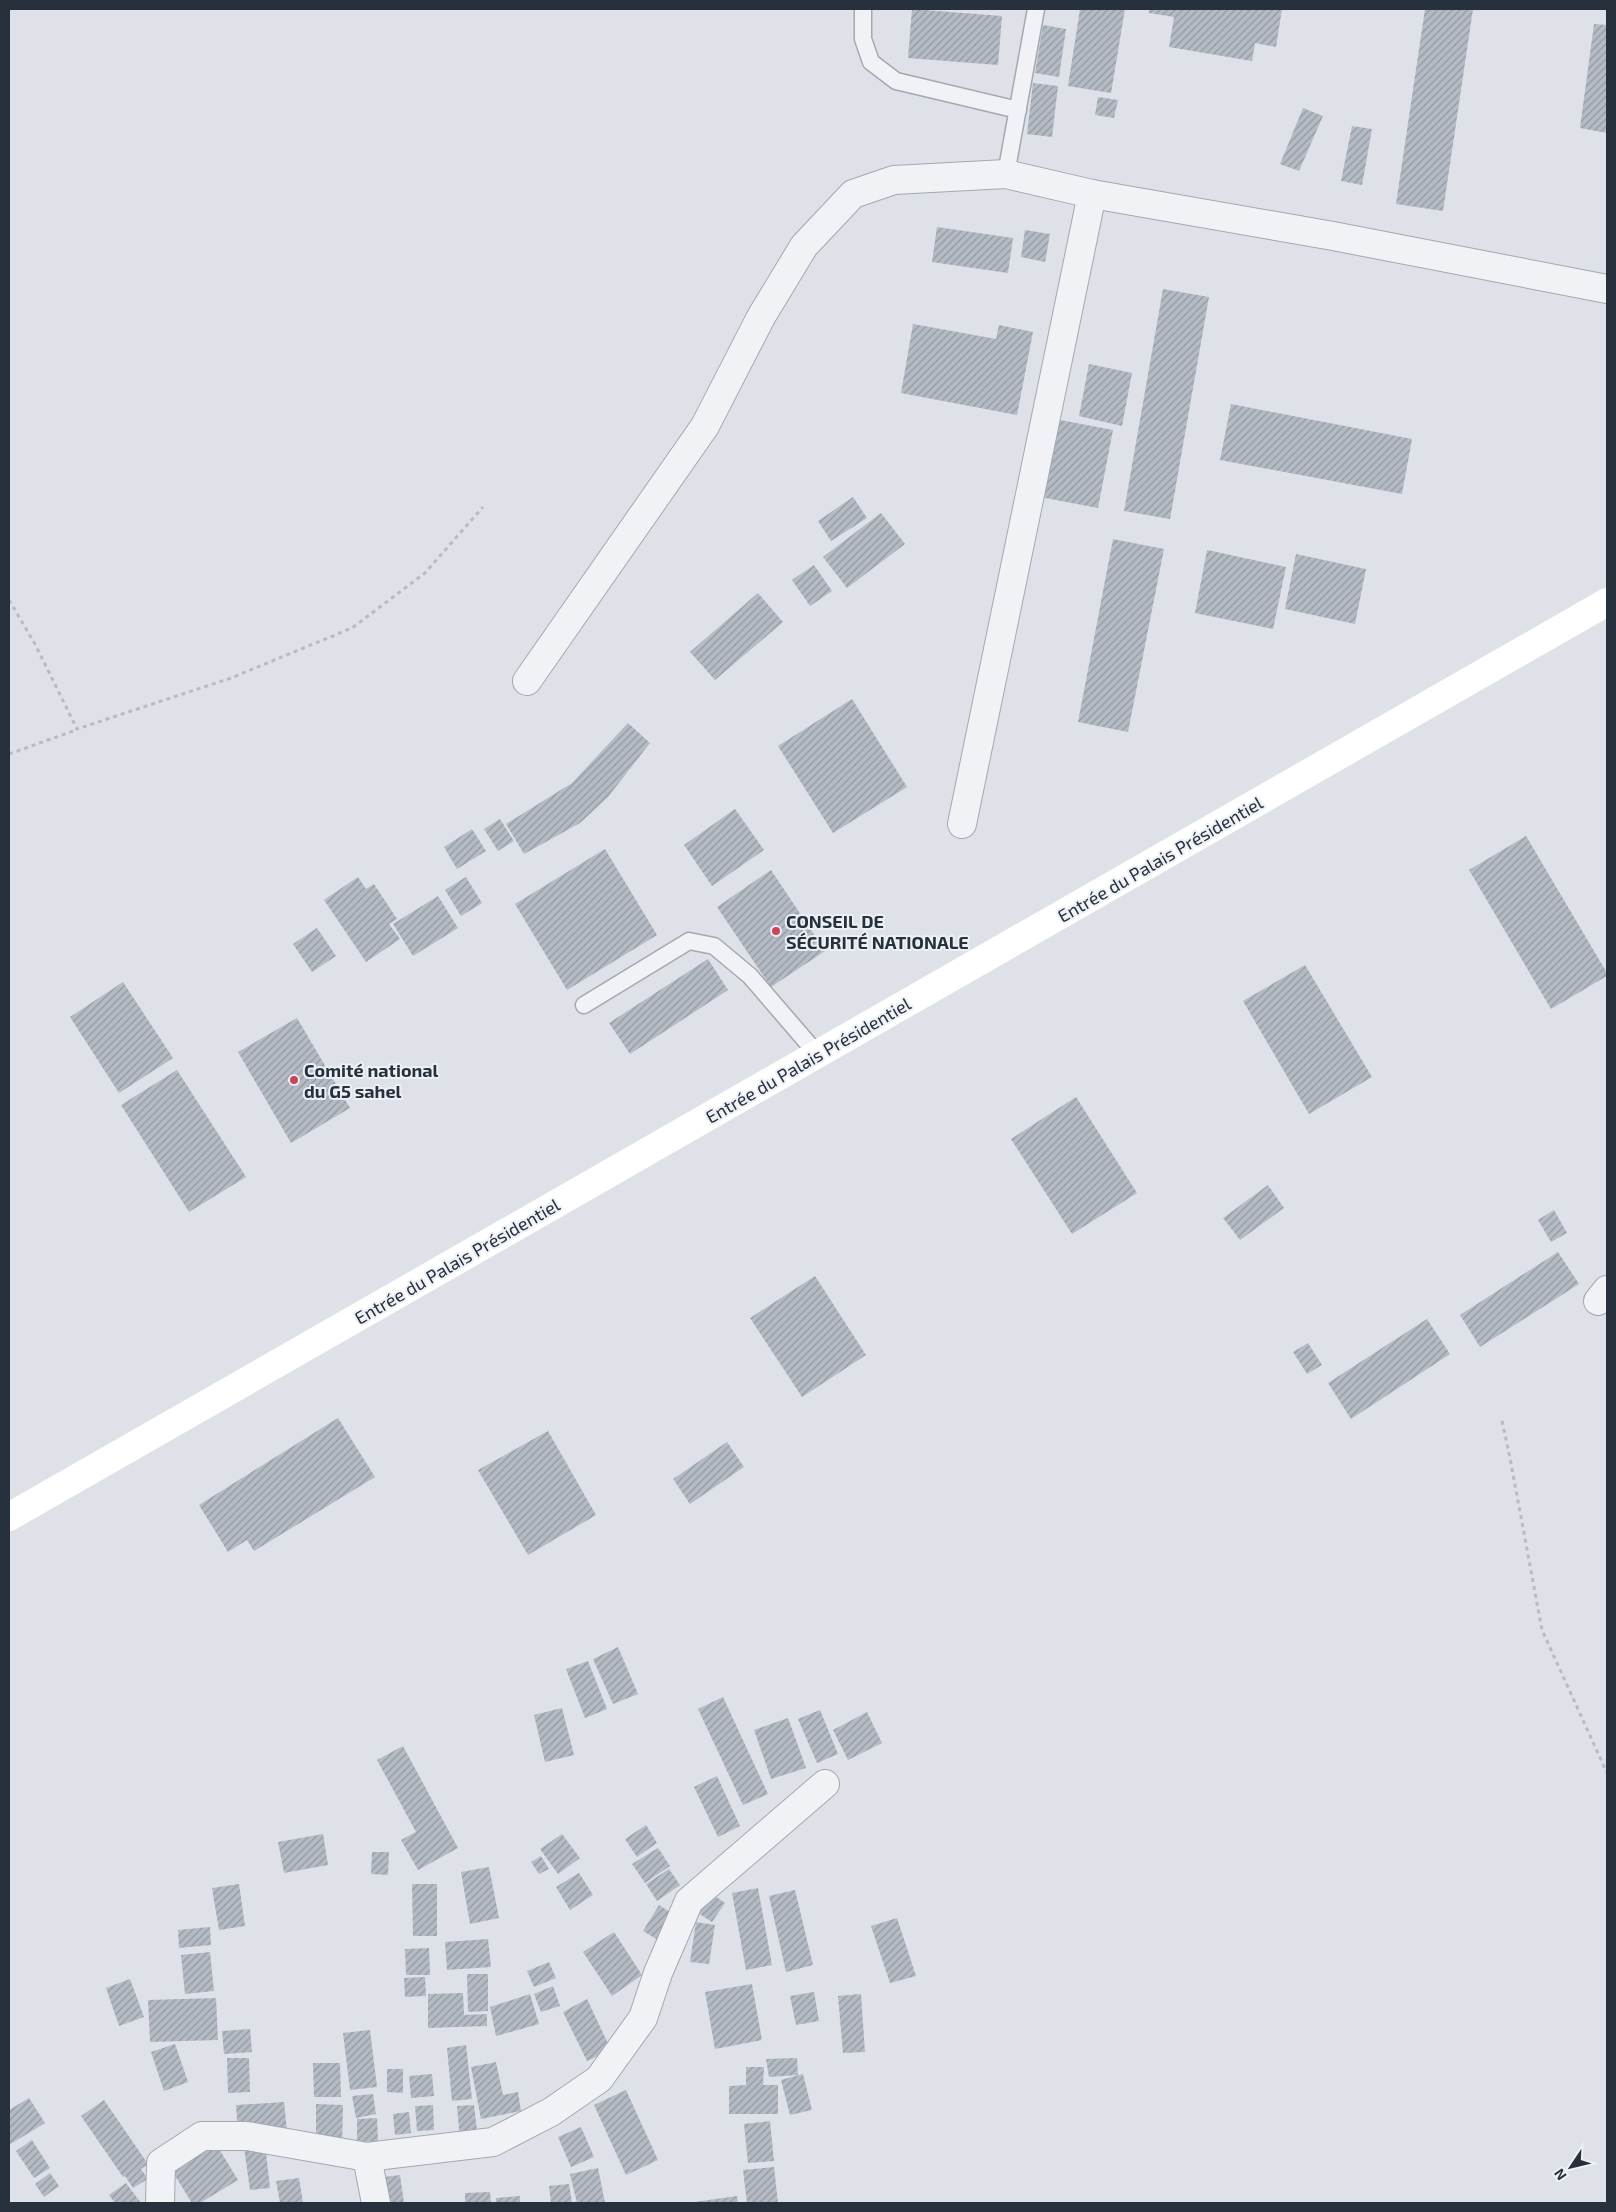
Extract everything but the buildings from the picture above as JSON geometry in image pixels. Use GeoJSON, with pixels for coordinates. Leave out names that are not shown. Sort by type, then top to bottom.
{"type":"FeatureCollection","features":[{"type":"Feature","properties":{"kind":"street"},"geometry":{"type":"LineString","coordinates":[[527,681],[705,426],[761,317],[804,246],[853,194],[894,180],[1006,174],[1092,194],[1333,236],[1607,289]]}},
{"type":"Feature","properties":{"kind":"street"},"geometry":{"type":"LineString","coordinates":[[962,824],[1092,194]]}},
{"type":"Feature","properties":{"kind":"street","name":"Entrée du Palais Présidentiel"},"geometry":{"type":"LineString","coordinates":[[9,1517],[1607,602]]}},
{"type":"Feature","properties":{"kind":"street"},"geometry":{"type":"LineString","coordinates":[[160,2203],[161,2163],[202,2136],[247,2136],[367,2157],[493,2142],[551,2112],[599,2079],[643,2018],[658,1973],[689,1901],[785,1821],[825,1784]]}},
{"type":"Feature","properties":{"kind":"street"},"geometry":{"type":"LineString","coordinates":[[367,2157],[376,2203]]}},
{"type":"Feature","properties":{"kind":"lane"},"geometry":{"type":"LineString","coordinates":[[863,9],[862,39],[871,62],[896,82],[1018,110]]}},
{"type":"Feature","properties":{"kind":"lane"},"geometry":{"type":"LineString","coordinates":[[1006,174],[1036,9]]}},
{"type":"Feature","properties":{"kind":"lane"},"geometry":{"type":"LineString","coordinates":[[584,1005],[689,942],[714,946],[750,976],[818,1055]]}},
{"type":"Feature","properties":{"kind":"path"},"geometry":{"type":"LineString","coordinates":[[9,754],[231,678],[352,628],[425,573],[483,507]]}},
{"type":"Feature","properties":{"kind":"path"},"geometry":{"type":"LineString","coordinates":[[9,600],[35,644],[76,730]]}},
{"type":"Feature","properties":{"kind":"path"},"geometry":{"type":"LineString","coordinates":[[1502,1421],[1542,1630],[1607,1773]]}},
{"type":"Feature","properties":{"kind":"place","name":"CONSEIL DE SÉCURITÉ NATIONALE"},"geometry":{"type":"Point","coordinates":[776,931]}},
{"type":"Feature","properties":{"kind":"place","name":"Comité national du G5 sahel"},"geometry":{"type":"Point","coordinates":[294,1080]}}]}
